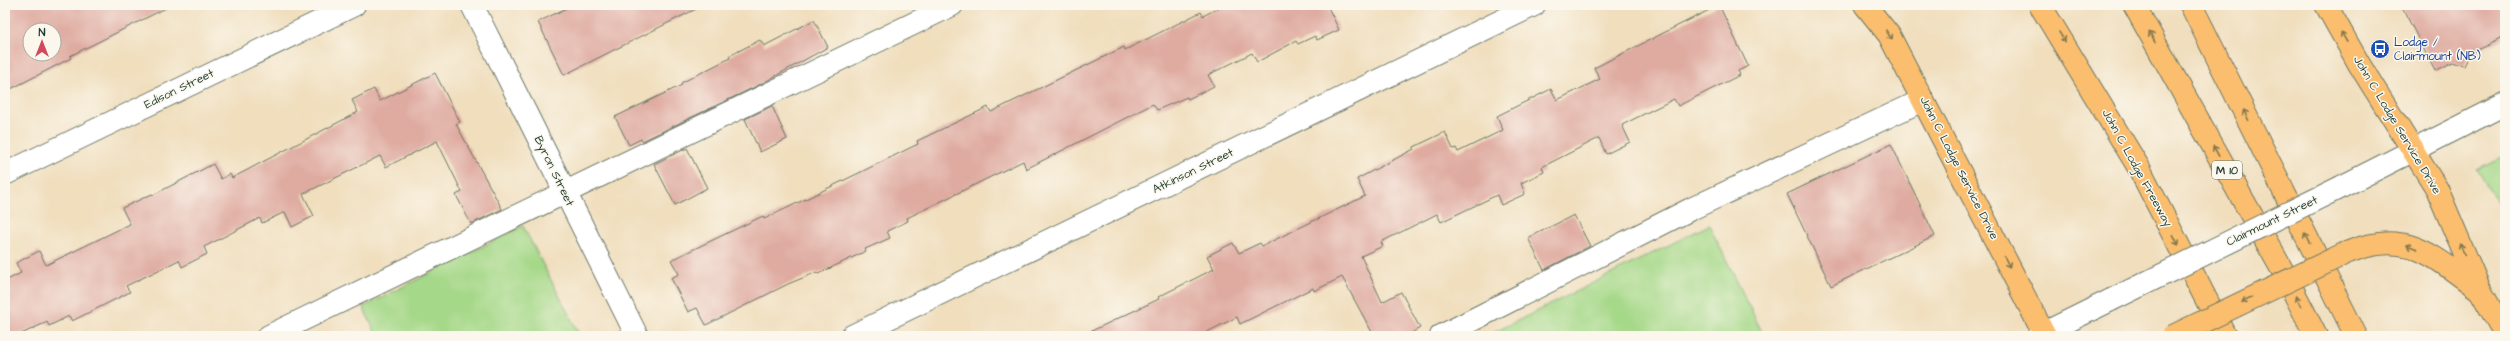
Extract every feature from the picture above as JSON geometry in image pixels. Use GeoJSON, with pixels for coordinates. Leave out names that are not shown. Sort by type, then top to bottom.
{"type":"FeatureCollection","features":[{"type":"Feature","properties":{"kind":"main road","name":"John C Lodge Service Drive"},"geometry":{"type":"LineString","coordinates":[[1865,5],[1890,35],[2042,335]]}},
{"type":"Feature","properties":{"kind":"main road","name":"John C Lodge Freeway"},"geometry":{"type":"LineString","coordinates":[[2040,5],[2139,168],[2225,336]]}},
{"type":"Feature","properties":{"kind":"main road","name":"M 10"},"geometry":{"type":"LineString","coordinates":[[2134,5],[2285,274],[2316,336]]}},
{"type":"Feature","properties":{"kind":"main road"},"geometry":{"type":"LineString","coordinates":[[2191,5],[2356,336]]}},
{"type":"Feature","properties":{"kind":"main road","name":"John C Lodge Service Drive"},"geometry":{"type":"LineString","coordinates":[[2326,5],[2359,64],[2437,189],[2480,290],[2505,334]]}},
{"type":"Feature","properties":{"kind":"main road"},"geometry":{"type":"LineString","coordinates":[[2173,336],[2367,244],[2397,242],[2430,254],[2480,290]]}},
{"type":"Feature","properties":{"kind":"street","name":"Edison Street"},"geometry":{"type":"LineString","coordinates":[[5,174],[354,5]]}},
{"type":"Feature","properties":{"kind":"street","name":"Byron Street"},"geometry":{"type":"LineString","coordinates":[[472,5],[637,336]]}},
{"type":"Feature","properties":{"kind":"street"},"geometry":{"type":"LineString","coordinates":[[269,336],[505,223],[565,191],[600,176],[952,5]]}},
{"type":"Feature","properties":{"kind":"street","name":"Atkinson Street"},"geometry":{"type":"LineString","coordinates":[[852,336],[1534,5]]}},
{"type":"Feature","properties":{"kind":"street"},"geometry":{"type":"LineString","coordinates":[[1441,336],[1691,209],[1923,100]]}},
{"type":"Feature","properties":{"kind":"street","name":"Clairmount Street"},"geometry":{"type":"LineString","coordinates":[[2042,335],[2505,104]]}},
{"type":"Feature","properties":{"kind":"green space"},"geometry":{"type":"Polygon","coordinates":[[[2505,155],[2505,216],[2477,169],[2505,155]]]}},
{"type":"Feature","properties":{"kind":"green space"},"geometry":{"type":"Polygon","coordinates":[[[1709,225],[1764,336],[1487,336],[1709,225]]]}},
{"type":"Feature","properties":{"kind":"green space"},"geometry":{"type":"Polygon","coordinates":[[[523,226],[580,336],[377,336],[363,307],[523,226]]]}},
{"type":"Feature","properties":{"kind":"building"},"geometry":{"type":"Polygon","coordinates":[[[5,5],[172,5],[70,56],[71,58],[5,92],[5,5]]]}},
{"type":"Feature","properties":{"kind":"building"},"geometry":{"type":"Polygon","coordinates":[[[573,5],[704,5],[564,75],[538,22],[573,5]]]}},
{"type":"Feature","properties":{"kind":"building"},"geometry":{"type":"Polygon","coordinates":[[[1224,5],[1327,5],[1339,30],[1317,40],[1315,36],[1298,44],[1296,41],[1257,62],[1252,53],[1208,75],[1214,86],[1188,99],[1187,97],[1157,110],[1153,104],[1026,169],[1023,161],[907,218],[908,221],[887,231],[890,238],[865,249],[866,251],[818,274],[817,272],[788,284],[706,325],[697,308],[688,312],[671,278],[679,274],[671,260],[763,216],[764,219],[814,195],[918,144],[917,141],[988,107],[991,112],[1124,47],[1125,50],[1201,12],[1203,16],[1224,5]]]}},
{"type":"Feature","properties":{"kind":"building"},"geometry":{"type":"Polygon","coordinates":[[[1719,5],[1748,66],[1738,71],[1740,75],[1678,106],[1674,99],[1622,125],[1630,142],[1606,154],[1599,138],[1542,167],[1544,172],[1521,183],[1525,194],[1501,205],[1497,195],[1441,222],[1437,214],[1381,242],[1383,246],[1361,256],[1382,302],[1401,292],[1420,328],[1406,336],[1374,336],[1342,277],[1314,291],[1313,288],[1240,324],[1237,317],[1199,336],[1081,336],[1159,299],[1158,297],[1214,269],[1207,256],[1233,243],[1239,253],[1260,243],[1262,246],[1365,196],[1357,179],[1414,149],[1414,147],[1445,132],[1453,149],[1456,148],[1458,152],[1503,130],[1497,116],[1551,89],[1557,100],[1600,79],[1594,68],[1719,5]]]}},
{"type":"Feature","properties":{"kind":"building"},"geometry":{"type":"Polygon","coordinates":[[[2401,5],[2505,5],[2505,37],[2470,53],[2464,66],[2453,62],[2435,71],[2401,5]]]}},
{"type":"Feature","properties":{"kind":"building"},"geometry":{"type":"Polygon","coordinates":[[[814,20],[828,47],[761,84],[642,141],[641,139],[629,145],[615,117],[682,85],[681,83],[730,58],[729,56],[760,40],[764,46],[814,20]]]}},
{"type":"Feature","properties":{"kind":"building"},"geometry":{"type":"Polygon","coordinates":[[[435,73],[460,122],[456,124],[502,209],[471,224],[456,195],[462,192],[437,141],[386,167],[380,156],[303,194],[314,216],[292,227],[285,212],[262,223],[260,218],[204,247],[207,254],[182,267],[179,260],[126,286],[130,292],[72,321],[69,316],[49,326],[47,322],[17,336],[5,336],[5,281],[21,273],[16,263],[39,251],[46,265],[130,224],[122,208],[152,194],[153,195],[213,164],[221,179],[230,174],[232,178],[358,112],[352,100],[374,89],[380,101],[435,73]]]}},
{"type":"Feature","properties":{"kind":"building"},"geometry":{"type":"Polygon","coordinates":[[[772,106],[787,139],[760,152],[745,119],[772,106]]]}},
{"type":"Feature","properties":{"kind":"building"},"geometry":{"type":"Polygon","coordinates":[[[1891,144],[1935,236],[1831,286],[1787,194],[1891,144]]]}},
{"type":"Feature","properties":{"kind":"building"},"geometry":{"type":"Polygon","coordinates":[[[687,148],[707,188],[675,205],[654,164],[687,148]]]}},
{"type":"Feature","properties":{"kind":"building"},"geometry":{"type":"Polygon","coordinates":[[[1574,215],[1590,246],[1544,270],[1528,238],[1574,215]]]}},
{"type":"Feature","properties":{"kind":"place","name":"Lodge / Clairmount (NB)"},"geometry":{"type":"Point","coordinates":[2380,49]}}]}
